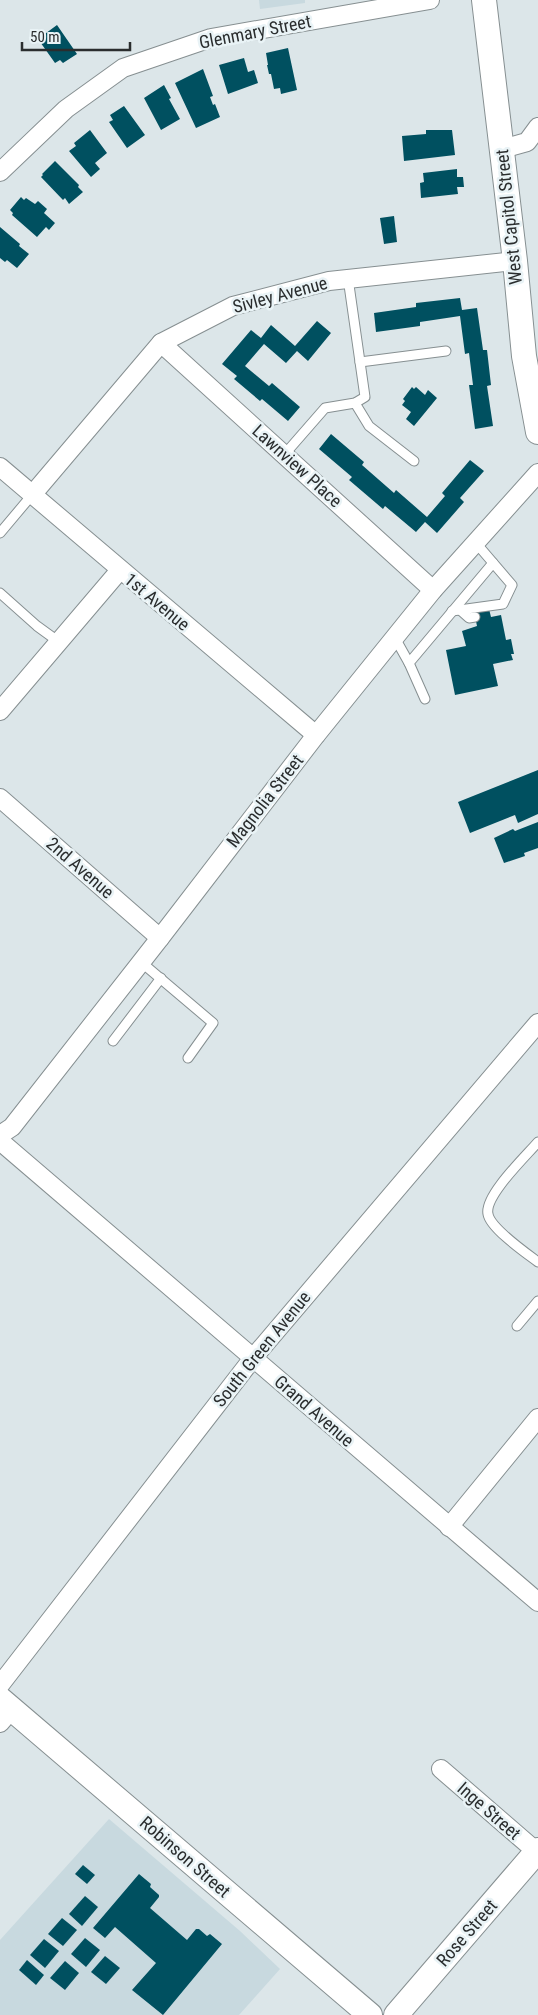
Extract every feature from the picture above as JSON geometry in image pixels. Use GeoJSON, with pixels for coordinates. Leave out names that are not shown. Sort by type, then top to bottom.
{"type":"FeatureCollection","features":[{"type":"Feature","properties":{"kind":"main road","name":"West Capitol Street"},"geometry":{"type":"LineString","coordinates":[[484,0],[515,261],[524,356],[538,432]]}},
{"type":"Feature","properties":{"kind":"main road","name":"Robinson Street"},"geometry":{"type":"LineString","coordinates":[[4,1710],[370,2015]]}},
{"type":"Feature","properties":{"kind":"main road","name":"Rose Street"},"geometry":{"type":"LineString","coordinates":[[396,2015],[537,1851]]}},
{"type":"Feature","properties":{"kind":"street","name":"Glenmary Street"},"geometry":{"type":"LineString","coordinates":[[0,172],[66,109],[123,68],[211,38],[430,0]]}},
{"type":"Feature","properties":{"kind":"street"},"geometry":{"type":"LineString","coordinates":[[502,149],[527,142],[538,127]]}},
{"type":"Feature","properties":{"kind":"street","name":"Sivley Avenue"},"geometry":{"type":"LineString","coordinates":[[32,495],[162,342],[233,306],[329,280],[515,261]]}},
{"type":"Feature","properties":{"kind":"street","name":"Lawnview Place"},"geometry":{"type":"LineString","coordinates":[[162,342],[433,590]]}},
{"type":"Feature","properties":{"kind":"street","name":"1st Avenue"},"geometry":{"type":"LineString","coordinates":[[0,467],[316,735]]}},
{"type":"Feature","properties":{"kind":"street","name":"Magnolia Street"},"geometry":{"type":"LineString","coordinates":[[0,1135],[12,1127],[316,735],[433,590],[538,473]]}},
{"type":"Feature","properties":{"kind":"street"},"geometry":{"type":"LineString","coordinates":[[0,711],[120,570]]}},
{"type":"Feature","properties":{"kind":"street","name":"2nd Avenue"},"geometry":{"type":"LineString","coordinates":[[0,798],[160,938]]}},
{"type":"Feature","properties":{"kind":"street","name":"South Green Avenue"},"geometry":{"type":"LineString","coordinates":[[0,1685],[252,1358],[538,1024]]}},
{"type":"Feature","properties":{"kind":"street","name":"Grand Avenue"},"geometry":{"type":"LineString","coordinates":[[0,1141],[538,1602]]}},
{"type":"Feature","properties":{"kind":"street"},"geometry":{"type":"LineString","coordinates":[[450,1527],[538,1418]]}},
{"type":"Feature","properties":{"kind":"street","name":"Inge Street"},"geometry":{"type":"LineString","coordinates":[[441,1769],[537,1851]]}},
{"type":"Feature","properties":{"kind":"lane"},"geometry":{"type":"LineString","coordinates":[[284,455],[325,408],[355,403],[365,398],[348,278]]}},
{"type":"Feature","properties":{"kind":"lane"},"geometry":{"type":"LineString","coordinates":[[360,362],[446,351]]}},
{"type":"Feature","properties":{"kind":"lane"},"geometry":{"type":"LineString","coordinates":[[355,403],[368,426],[414,460]]}},
{"type":"Feature","properties":{"kind":"lane"},"geometry":{"type":"LineString","coordinates":[[0,533],[32,495]]}},
{"type":"Feature","properties":{"kind":"lane"},"geometry":{"type":"LineString","coordinates":[[456,611],[503,604],[512,585],[476,543]]}},
{"type":"Feature","properties":{"kind":"lane"},"geometry":{"type":"LineString","coordinates":[[409,663],[456,611],[493,563]]}},
{"type":"Feature","properties":{"kind":"lane"},"geometry":{"type":"LineString","coordinates":[[0,593],[37,626],[59,642]]}},
{"type":"Feature","properties":{"kind":"lane"},"geometry":{"type":"LineString","coordinates":[[490,613],[493,613],[497,605]]}},
{"type":"Feature","properties":{"kind":"lane"},"geometry":{"type":"LineString","coordinates":[[456,611],[469,618],[475,617]]}},
{"type":"Feature","properties":{"kind":"lane"},"geometry":{"type":"LineString","coordinates":[[395,638],[409,663],[425,699]]}},
{"type":"Feature","properties":{"kind":"lane"},"geometry":{"type":"LineString","coordinates":[[141,962],[213,1023],[188,1058]]}},
{"type":"Feature","properties":{"kind":"lane"},"geometry":{"type":"LineString","coordinates":[[113,1041],[161,978]]}},
{"type":"Feature","properties":{"kind":"lane"},"geometry":{"type":"LineString","coordinates":[[538,1142],[496,1191],[489,1203],[488,1214],[494,1224],[538,1262]]}},
{"type":"Feature","properties":{"kind":"lane"},"geometry":{"type":"LineString","coordinates":[[517,1326],[538,1301]]}},
{"type":"Feature","properties":{"kind":"shaded area"},"geometry":{"type":"Polygon","coordinates":[[[259,0],[305,0],[305,3],[260,9],[259,0]]]}},
{"type":"Feature","properties":{"kind":"shaded area"},"geometry":{"type":"Polygon","coordinates":[[[109,1819],[240,1931],[280,1969],[239,2015],[0,2015],[0,1940],[109,1819]]]}},
{"type":"Feature","properties":{"kind":"building"},"geometry":{"type":"Polygon","coordinates":[[[57,25],[77,54],[63,63],[60,60],[55,63],[38,39],[57,25]]]}},
{"type":"Feature","properties":{"kind":"building"},"geometry":{"type":"Polygon","coordinates":[[[288,48],[297,90],[281,94],[280,88],[274,89],[267,65],[266,53],[288,48]]]}},
{"type":"Feature","properties":{"kind":"building"},"geometry":{"type":"Polygon","coordinates":[[[244,58],[248,72],[254,70],[258,83],[228,94],[219,65],[244,58]]]}},
{"type":"Feature","properties":{"kind":"building"},"geometry":{"type":"Polygon","coordinates":[[[203,69],[213,96],[210,97],[220,117],[196,128],[175,83],[203,69]]]}},
{"type":"Feature","properties":{"kind":"building"},"geometry":{"type":"Polygon","coordinates":[[[164,85],[180,119],[161,130],[144,98],[164,85]]]}},
{"type":"Feature","properties":{"kind":"building"},"geometry":{"type":"Polygon","coordinates":[[[124,106],[145,135],[127,148],[109,122],[113,120],[110,115],[124,106]]]}},
{"type":"Feature","properties":{"kind":"building"},"geometry":{"type":"Polygon","coordinates":[[[90,130],[107,153],[95,163],[100,169],[91,177],[69,151],[76,146],[74,143],[90,130]]]}},
{"type":"Feature","properties":{"kind":"building"},"geometry":{"type":"Polygon","coordinates":[[[426,130],[452,130],[455,155],[404,161],[402,136],[426,134],[426,130]]]}},
{"type":"Feature","properties":{"kind":"building"},"geometry":{"type":"Polygon","coordinates":[[[55,161],[79,185],[78,187],[83,192],[69,204],[65,198],[63,200],[41,177],[55,161]]]}},
{"type":"Feature","properties":{"kind":"building"},"geometry":{"type":"Polygon","coordinates":[[[457,169],[457,177],[463,177],[464,187],[457,187],[458,194],[421,198],[420,183],[424,182],[423,173],[457,169]]]}},
{"type":"Feature","properties":{"kind":"building"},"geometry":{"type":"Polygon","coordinates":[[[21,197],[35,204],[38,201],[47,209],[44,213],[55,223],[49,230],[46,227],[37,237],[12,215],[13,213],[10,210],[21,197]]]}},
{"type":"Feature","properties":{"kind":"building"},"geometry":{"type":"Polygon","coordinates":[[[394,216],[397,242],[384,244],[380,218],[394,216]]]}},
{"type":"Feature","properties":{"kind":"building"},"geometry":{"type":"Polygon","coordinates":[[[0,227],[29,254],[17,268],[7,260],[5,262],[0,258],[0,227]]]}},
{"type":"Feature","properties":{"kind":"building"},"geometry":{"type":"Polygon","coordinates":[[[460,298],[462,310],[477,308],[483,350],[487,350],[491,385],[487,386],[493,426],[475,429],[469,385],[473,385],[469,353],[465,354],[460,316],[420,322],[420,326],[376,332],[374,313],[416,307],[416,303],[460,298]]]}},
{"type":"Feature","properties":{"kind":"building"},"geometry":{"type":"Polygon","coordinates":[[[317,321],[331,333],[308,361],[297,351],[286,363],[264,344],[245,366],[269,386],[272,383],[300,407],[288,421],[234,379],[237,376],[222,364],[251,330],[261,338],[271,325],[295,346],[317,321]]]}},
{"type":"Feature","properties":{"kind":"building"},"geometry":{"type":"Polygon","coordinates":[[[412,387],[414,389],[416,387],[425,395],[428,390],[437,398],[414,426],[406,419],[411,412],[402,405],[405,401],[403,399],[412,387]]]}},
{"type":"Feature","properties":{"kind":"building"},"geometry":{"type":"Polygon","coordinates":[[[331,434],[364,462],[362,465],[394,493],[396,490],[427,517],[445,496],[442,493],[470,460],[484,471],[460,498],[464,502],[437,533],[425,522],[416,532],[385,506],[383,509],[349,480],[352,477],[319,449],[331,434]]]}},
{"type":"Feature","properties":{"kind":"building"},"geometry":{"type":"Polygon","coordinates":[[[489,609],[491,617],[501,615],[506,640],[511,639],[514,654],[511,654],[513,660],[493,664],[498,686],[455,695],[446,650],[466,646],[462,631],[477,626],[474,612],[489,609]]]}},
{"type":"Feature","properties":{"kind":"building"},"geometry":{"type":"Polygon","coordinates":[[[538,770],[538,814],[518,823],[515,815],[470,833],[458,802],[538,770]]]}},
{"type":"Feature","properties":{"kind":"building"},"geometry":{"type":"Polygon","coordinates":[[[538,822],[538,848],[524,853],[525,856],[504,863],[494,838],[513,829],[515,831],[538,822]]]}},
{"type":"Feature","properties":{"kind":"building"},"geometry":{"type":"Polygon","coordinates":[[[83,1865],[95,1875],[87,1884],[75,1874],[83,1865]]]}},
{"type":"Feature","properties":{"kind":"building"},"geometry":{"type":"Polygon","coordinates":[[[139,1874],[151,1884],[150,1887],[159,1895],[150,1908],[187,1940],[196,1929],[199,1929],[207,1936],[210,1934],[222,1944],[163,2015],[132,1990],[156,1963],[115,1927],[105,1938],[93,1928],[139,1874]]]}},
{"type":"Feature","properties":{"kind":"building"},"geometry":{"type":"Polygon","coordinates":[[[85,1896],[98,1907],[82,1926],[69,1914],[85,1896]]]}},
{"type":"Feature","properties":{"kind":"building"},"geometry":{"type":"Polygon","coordinates":[[[62,1918],[77,1930],[63,1946],[48,1934],[62,1918]]]}},
{"type":"Feature","properties":{"kind":"building"},"geometry":{"type":"Polygon","coordinates":[[[85,1938],[100,1950],[86,1967],[71,1954],[85,1938]]]}},
{"type":"Feature","properties":{"kind":"building"},"geometry":{"type":"Polygon","coordinates":[[[44,1939],[59,1951],[45,1968],[30,1955],[44,1939]]]}},
{"type":"Feature","properties":{"kind":"building"},"geometry":{"type":"Polygon","coordinates":[[[105,1956],[120,1968],[106,1984],[91,1972],[105,1956]]]}},
{"type":"Feature","properties":{"kind":"building"},"geometry":{"type":"Polygon","coordinates":[[[27,1960],[44,1975],[36,1985],[19,1970],[27,1960]]]}},
{"type":"Feature","properties":{"kind":"building"},"geometry":{"type":"Polygon","coordinates":[[[65,1961],[79,1973],[65,1990],[50,1978],[65,1961]]]}}]}
